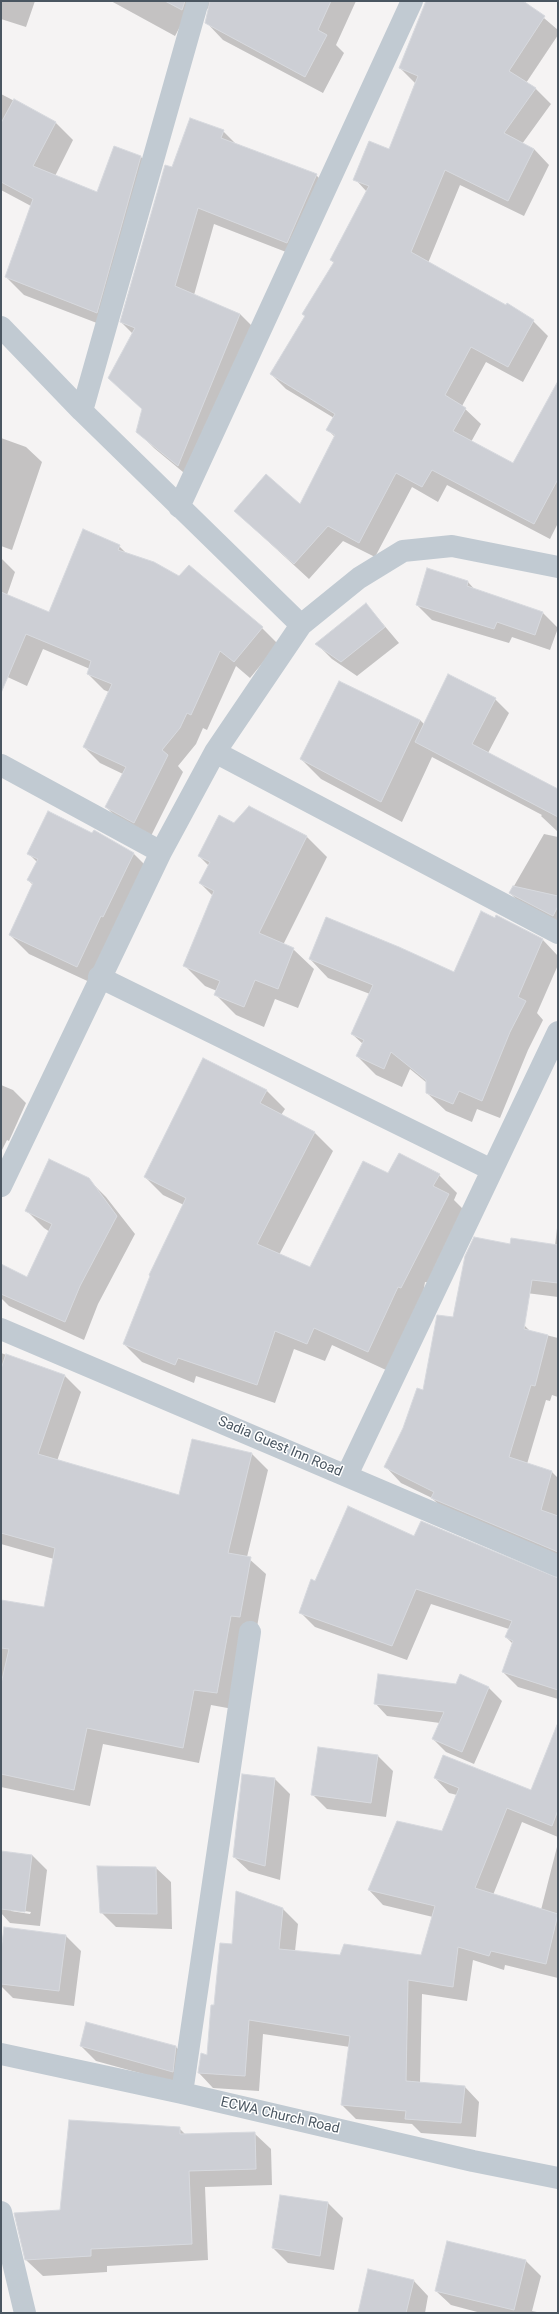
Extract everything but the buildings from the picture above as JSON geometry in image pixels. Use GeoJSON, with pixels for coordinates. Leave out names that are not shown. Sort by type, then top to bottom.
{"type":"FeatureCollection","features":[{"type":"Feature","properties":{"kind":"street"},"geometry":{"type":"LineString","coordinates":[[82,411],[198,1]]}},
{"type":"Feature","properties":{"kind":"street"},"geometry":{"type":"LineString","coordinates":[[179,507],[412,1]]}},
{"type":"Feature","properties":{"kind":"street"},"geometry":{"type":"LineString","coordinates":[[1,327],[82,411],[301,625]]}},
{"type":"Feature","properties":{"kind":"street"},"geometry":{"type":"LineString","coordinates":[[1,1186],[99,977],[161,852],[215,752],[301,625],[359,578],[403,551],[452,546],[558,567]]}},
{"type":"Feature","properties":{"kind":"street"},"geometry":{"type":"LineString","coordinates":[[215,752],[558,932]]}},
{"type":"Feature","properties":{"kind":"street"},"geometry":{"type":"LineString","coordinates":[[1,765],[161,852]]}},
{"type":"Feature","properties":{"kind":"street"},"geometry":{"type":"LineString","coordinates":[[99,977],[492,1170]]}},
{"type":"Feature","properties":{"kind":"street"},"geometry":{"type":"LineString","coordinates":[[347,1475],[558,1032]]}},
{"type":"Feature","properties":{"kind":"street","name":"Sadia Guest Inn Road"},"geometry":{"type":"LineString","coordinates":[[1,1329],[558,1566]]}},
{"type":"Feature","properties":{"kind":"street"},"geometry":{"type":"LineString","coordinates":[[182,2093],[250,1632]]}},
{"type":"Feature","properties":{"kind":"street","name":"ECWA Church Road"},"geometry":{"type":"LineString","coordinates":[[1,2054],[182,2093],[473,2161],[558,2178]]}},
{"type":"Feature","properties":{"kind":"street"},"geometry":{"type":"LineString","coordinates":[[1,2212],[25,2313]]}}]}
